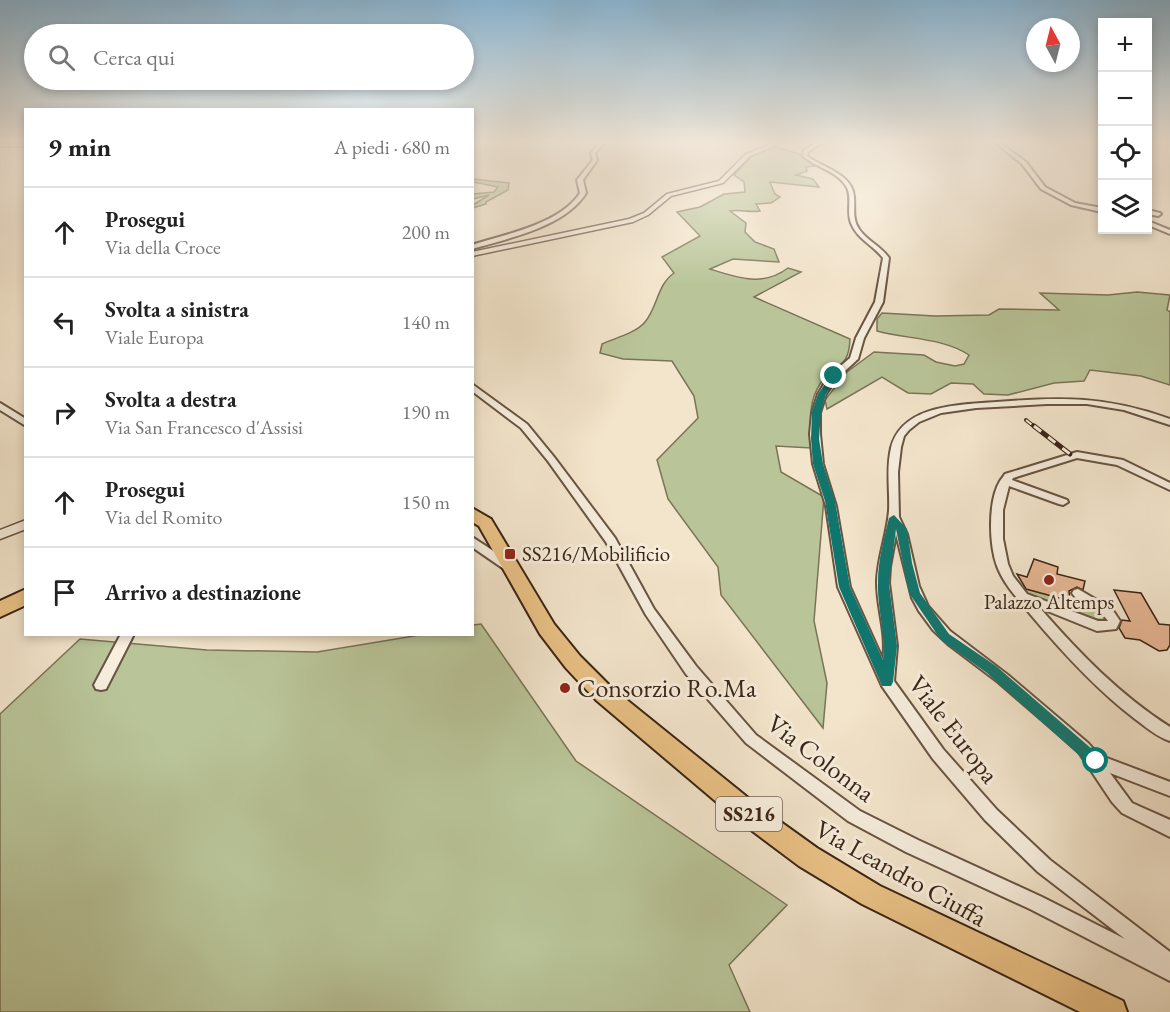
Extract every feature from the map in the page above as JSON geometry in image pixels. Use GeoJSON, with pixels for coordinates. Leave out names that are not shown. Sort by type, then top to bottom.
{"type":"FeatureCollection","features":[{"type":"Feature","properties":{"kind":"main road","name":"Via Leandro Ciuffa"},"geometry":{"type":"LineString","coordinates":[[474,515],[484,523],[558,645],[589,679],[717,789],[771,831],[829,871],[891,906],[1112,1012]]}},
{"type":"Feature","properties":{"kind":"main road"},"geometry":{"type":"LineString","coordinates":[[0,610],[24,597]]}},
{"type":"Feature","properties":{"kind":"street"},"geometry":{"type":"LineString","coordinates":[[474,246],[546,222],[575,205],[582,195],[581,190]]}},
{"type":"Feature","properties":{"kind":"street"},"geometry":{"type":"LineString","coordinates":[[474,254],[631,221],[646,214],[668,196],[690,190]]}},
{"type":"Feature","properties":{"kind":"street"},"geometry":{"type":"LineString","coordinates":[[850,190],[852,196],[849,213],[854,225],[862,238],[882,253],[886,260],[883,291],[855,355],[830,381],[818,405],[815,439],[820,475],[830,501],[844,587],[887,682]]}},
{"type":"Feature","properties":{"kind":"street"},"geometry":{"type":"LineString","coordinates":[[1046,190],[1073,204],[1098,208]]}},
{"type":"Feature","properties":{"kind":"street"},"geometry":{"type":"LineString","coordinates":[[1152,213],[1158,214]]}},
{"type":"Feature","properties":{"kind":"street"},"geometry":{"type":"LineString","coordinates":[[1152,225],[1170,232]]}},
{"type":"Feature","properties":{"kind":"street","name":"Via Colonna"},"geometry":{"type":"LineString","coordinates":[[474,387],[524,426],[551,459],[611,542],[650,612],[691,670],[752,739],[854,816],[912,846],[1036,903],[1170,972]]}},
{"type":"Feature","properties":{"kind":"street","name":"Viale Europa"},"geometry":{"type":"LineString","coordinates":[[1170,422],[1139,410],[1104,401],[1000,404],[949,409],[922,417],[904,429],[899,441],[895,460],[894,518],[885,557],[883,584],[891,646],[887,682],[938,754],[991,815],[1044,866],[1170,963]]}},
{"type":"Feature","properties":{"kind":"street"},"geometry":{"type":"LineString","coordinates":[[0,406],[24,422]]}},
{"type":"Feature","properties":{"kind":"street"},"geometry":{"type":"LineString","coordinates":[[1170,487],[1120,462],[1077,454],[1021,471],[1005,481],[1000,497],[998,542],[1006,574],[1023,597],[1081,662],[1146,720],[1170,735]]}},
{"type":"Feature","properties":{"kind":"street"},"geometry":{"type":"LineString","coordinates":[[1005,481],[1063,502]]}},
{"type":"Feature","properties":{"kind":"street"},"geometry":{"type":"LineString","coordinates":[[894,518],[902,529],[906,563],[915,593],[945,637],[992,670],[1083,747],[1096,761],[1126,808],[1157,820],[1170,829]]}},
{"type":"Feature","properties":{"kind":"street"},"geometry":{"type":"LineString","coordinates":[[0,535],[24,525]]}},
{"type":"Feature","properties":{"kind":"street"},"geometry":{"type":"LineString","coordinates":[[474,542],[508,566]]}},
{"type":"Feature","properties":{"kind":"street"},"geometry":{"type":"LineString","coordinates":[[1023,597],[1097,626],[1112,626],[1114,621],[1110,614],[1078,593]]}},
{"type":"Feature","properties":{"kind":"street"},"geometry":{"type":"LineString","coordinates":[[101,685],[127,636]]}},
{"type":"Feature","properties":{"kind":"street"},"geometry":{"type":"LineString","coordinates":[[1096,761],[1170,789]]}},
{"type":"Feature","properties":{"kind":"green space"},"geometry":{"type":"Polygon","coordinates":[[[508,190],[486,204],[474,208],[474,204],[489,195],[474,199],[474,194],[508,190]]]}},
{"type":"Feature","properties":{"kind":"green space"},"geometry":{"type":"Polygon","coordinates":[[[773,190],[780,197],[771,203],[756,204],[760,211],[730,211],[746,223],[745,232],[755,242],[774,249],[779,262],[733,259],[710,269],[750,279],[769,277],[788,268],[801,272],[754,297],[850,339],[847,357],[840,366],[825,377],[813,399],[811,448],[776,446],[781,472],[824,497],[814,621],[827,683],[823,728],[721,595],[718,567],[668,499],[657,460],[698,418],[694,396],[672,361],[623,359],[600,353],[602,344],[636,329],[649,316],[664,283],[674,273],[662,257],[700,236],[677,212],[700,207],[724,194],[773,190]]]}},
{"type":"Feature","properties":{"kind":"green space"},"geometry":{"type":"Polygon","coordinates":[[[1137,292],[1170,295],[1167,310],[1170,312],[1170,385],[1141,376],[1090,370],[1084,381],[1054,383],[1008,395],[984,394],[973,384],[951,383],[931,394],[908,393],[882,377],[827,409],[825,400],[847,372],[874,352],[924,355],[936,362],[955,366],[964,364],[969,355],[937,342],[877,331],[877,319],[882,313],[935,316],[989,315],[999,309],[1059,310],[1040,293],[1108,295],[1137,292]]]}},
{"type":"Feature","properties":{"kind":"green space"},"geometry":{"type":"Polygon","coordinates":[[[1020,587],[1091,604],[1110,621],[1104,622],[1027,593],[1020,587]]]}},
{"type":"Feature","properties":{"kind":"green space"},"geometry":{"type":"Polygon","coordinates":[[[481,624],[576,761],[787,905],[729,965],[750,1012],[0,1012],[0,714],[80,639],[207,650],[317,652],[414,636],[474,636],[474,625],[481,624]]]}},
{"type":"Feature","properties":{"kind":"building","name":"Palazzo Altemps"},"geometry":{"type":"Polygon","coordinates":[[[1034,559],[1058,567],[1057,574],[1085,581],[1083,590],[1077,587],[1069,591],[1070,601],[1026,589],[1017,574],[1027,577],[1034,559]]]}},
{"type":"Feature","properties":{"kind":"building"},"geometry":{"type":"Polygon","coordinates":[[[1114,590],[1141,593],[1159,624],[1170,625],[1170,645],[1167,650],[1159,651],[1140,640],[1125,638],[1119,628],[1122,620],[1130,621],[1114,590]]]}},
{"type":"Feature","properties":{"kind":"railway"},"geometry":{"type":"LineString","coordinates":[[1026,420],[1036,428]]}},
{"type":"Feature","properties":{"kind":"railway"},"geometry":{"type":"LineString","coordinates":[[1034,426],[1070,454]]}},
{"type":"Feature","properties":{"kind":"place","name":"SS216/Mobilificio"},"geometry":{"type":"Point","coordinates":[510,554]}},
{"type":"Feature","properties":{"kind":"place","name":"Palazzo Altemps"},"geometry":{"type":"Point","coordinates":[1049,580]}},
{"type":"Feature","properties":{"kind":"place","name":"Consorzio Ro.Ma"},"geometry":{"type":"Point","coordinates":[565,688]}},
{"type":"Feature","properties":{"kind":"route"},"geometry":{"type":"LineString","coordinates":[[834,376],[822,394],[816,412],[815,439],[818,464],[830,501],[844,587],[887,682],[891,646],[883,584],[885,557],[894,518],[902,529],[906,563],[915,593],[945,637],[992,670],[1041,714],[1083,747],[1096,761]]}}]}
